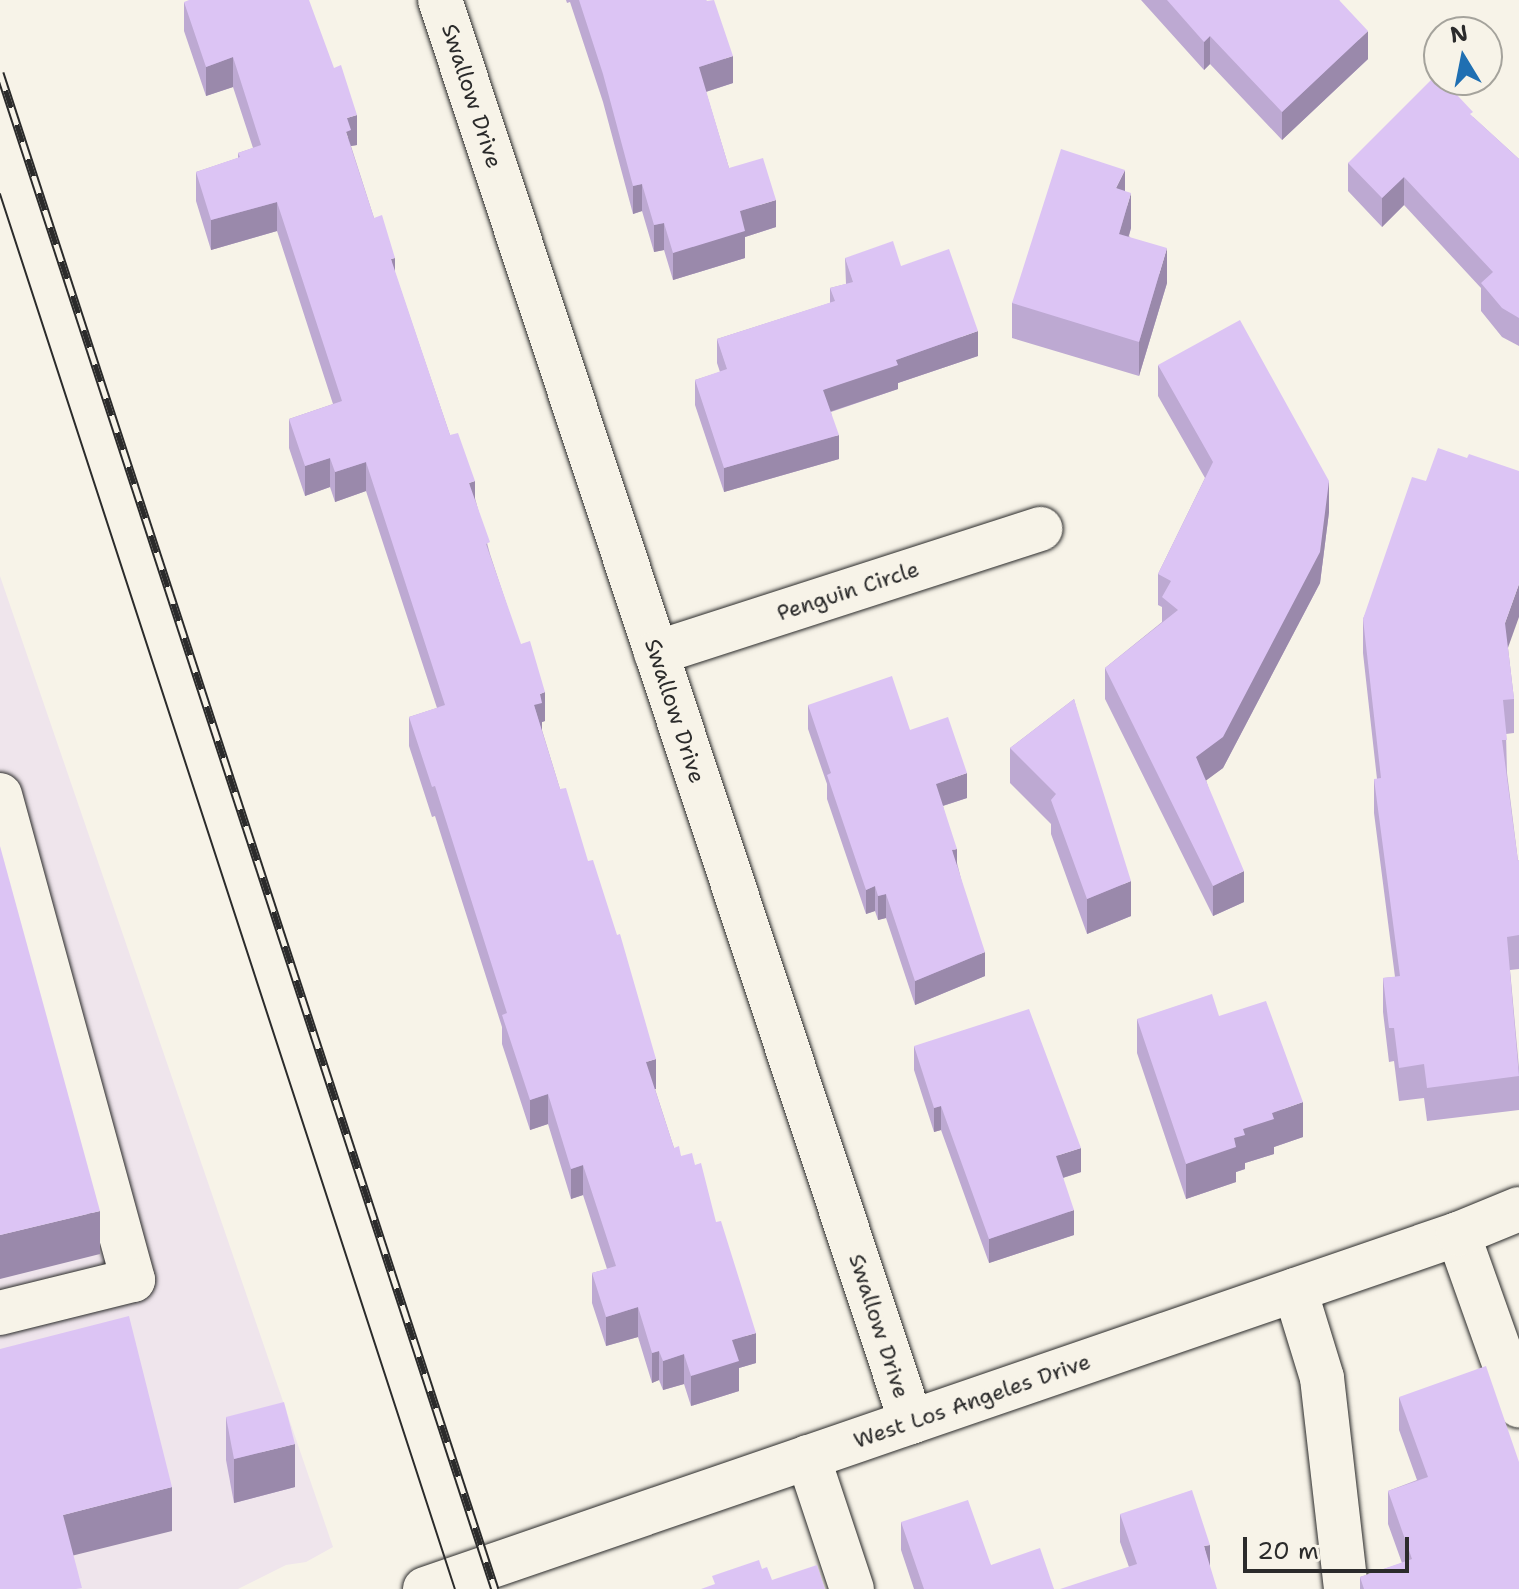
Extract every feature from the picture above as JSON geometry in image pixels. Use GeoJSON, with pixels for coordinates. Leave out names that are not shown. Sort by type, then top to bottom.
{"type":"FeatureCollection","features":[{"type":"Feature","properties":{"kind":"street","name":"Swallow Drive"},"geometry":{"type":"LineString","coordinates":[[440,0],[911,1422]]}},
{"type":"Feature","properties":{"kind":"street","name":"Penguin Circle"},"geometry":{"type":"LineString","coordinates":[[656,653],[1040,529]]}},
{"type":"Feature","properties":{"kind":"street"},"geometry":{"type":"LineString","coordinates":[[0,795],[8,854],[133,1280],[0,1313]]}},
{"type":"Feature","properties":{"kind":"street","name":"West Los Angeles Drive"},"geometry":{"type":"LineString","coordinates":[[425,1589],[1458,1234],[1519,1209]]}},
{"type":"Feature","properties":{"kind":"street"},"geometry":{"type":"LineString","coordinates":[[1458,1234],[1519,1405]]}},
{"type":"Feature","properties":{"kind":"street"},"geometry":{"type":"LineString","coordinates":[[1295,1290],[1322,1378],[1346,1589]]}},
{"type":"Feature","properties":{"kind":"street"},"geometry":{"type":"LineString","coordinates":[[808,1457],[852,1589]]}},
{"type":"Feature","properties":{"kind":"shaded area"},"geometry":{"type":"Polygon","coordinates":[[[0,576],[333,1547],[306,1562],[286,1565],[238,1589],[0,1589],[0,576]]]}},
{"type":"Feature","properties":{"kind":"building"},"geometry":{"type":"Polygon","coordinates":[[[309,0],[334,68],[341,65],[357,115],[347,118],[351,130],[346,132],[374,218],[382,215],[395,258],[391,259],[450,435],[458,433],[475,481],[469,483],[490,542],[486,544],[521,644],[530,641],[545,692],[540,694],[542,703],[534,705],[560,789],[566,788],[588,861],[593,860],[617,935],[620,934],[656,1059],[646,1062],[674,1148],[679,1146],[681,1156],[692,1153],[695,1165],[701,1163],[716,1222],[721,1221],[756,1333],[732,1340],[739,1361],[691,1376],[684,1354],[663,1361],[659,1351],[652,1353],[638,1307],[606,1317],[592,1273],[616,1266],[583,1165],[571,1169],[548,1094],[530,1100],[502,1015],[507,1013],[435,786],[432,787],[409,717],[445,705],[366,462],[335,472],[330,458],[305,466],[289,419],[342,401],[277,202],[211,220],[196,172],[240,157],[238,153],[261,145],[233,57],[206,67],[184,2],[309,0]]]}},
{"type":"Feature","properties":{"kind":"building"},"geometry":{"type":"Polygon","coordinates":[[[579,0],[714,0],[733,56],[699,67],[729,168],[763,158],[776,200],[740,211],[745,231],[673,253],[664,223],[654,225],[642,184],[633,186],[603,74],[579,0]]]}},
{"type":"Feature","properties":{"kind":"building"},"geometry":{"type":"Polygon","coordinates":[[[1167,0],[1339,0],[1368,31],[1282,112],[1210,36],[1204,42],[1167,0]]]}},
{"type":"Feature","properties":{"kind":"building"},"geometry":{"type":"Polygon","coordinates":[[[1423,88],[1423,96],[1458,96],[1473,112],[1470,114],[1519,159],[1519,318],[1502,308],[1481,283],[1493,272],[1404,177],[1382,198],[1348,163],[1423,88]]]}},
{"type":"Feature","properties":{"kind":"building"},"geometry":{"type":"Polygon","coordinates":[[[1061,149],[1125,170],[1116,188],[1131,193],[1119,234],[1167,248],[1139,342],[1012,303],[1061,149]]]}},
{"type":"Feature","properties":{"kind":"building"},"geometry":{"type":"Polygon","coordinates":[[[893,241],[901,266],[949,249],[978,331],[896,360],[898,365],[823,390],[839,435],[724,468],[695,380],[727,369],[717,339],[835,301],[830,288],[853,282],[845,258],[893,241]]]}},
{"type":"Feature","properties":{"kind":"building"},"geometry":{"type":"Polygon","coordinates":[[[1240,320],[1329,481],[1320,552],[1223,737],[1196,757],[1244,871],[1213,886],[1105,668],[1178,610],[1162,597],[1171,581],[1158,574],[1213,462],[1158,365],[1240,320]]]}},
{"type":"Feature","properties":{"kind":"building"},"geometry":{"type":"Polygon","coordinates":[[[1438,448],[1467,458],[1469,454],[1519,471],[1519,584],[1505,623],[1514,699],[1503,700],[1507,740],[1502,740],[1519,860],[1519,935],[1507,937],[1519,1076],[1427,1088],[1424,1064],[1399,1068],[1394,1028],[1389,1028],[1383,978],[1400,976],[1374,779],[1381,778],[1363,619],[1412,477],[1426,481],[1438,448]]]}},
{"type":"Feature","properties":{"kind":"building"},"geometry":{"type":"Polygon","coordinates":[[[892,676],[910,730],[948,717],[967,773],[936,784],[957,849],[952,850],[985,952],[915,981],[886,894],[878,896],[875,886],[866,890],[827,775],[831,773],[808,705],[892,676]]]}},
{"type":"Feature","properties":{"kind":"building"},"geometry":{"type":"Polygon","coordinates":[[[1074,699],[1131,881],[1087,899],[1051,800],[1056,794],[1010,748],[1074,699]]]}},
{"type":"Feature","properties":{"kind":"building"},"geometry":{"type":"Polygon","coordinates":[[[0,846],[100,1211],[0,1235],[0,846]]]}},
{"type":"Feature","properties":{"kind":"building"},"geometry":{"type":"Polygon","coordinates":[[[1212,994],[1219,1016],[1266,1001],[1303,1102],[1272,1113],[1274,1119],[1243,1129],[1245,1135],[1234,1138],[1236,1147],[1186,1164],[1137,1019],[1212,994]]]}},
{"type":"Feature","properties":{"kind":"building"},"geometry":{"type":"Polygon","coordinates":[[[1029,1009],[1081,1148],[1056,1156],[1074,1210],[989,1239],[941,1106],[934,1108],[914,1046],[1029,1009]]]}},
{"type":"Feature","properties":{"kind":"building"},"geometry":{"type":"Polygon","coordinates":[[[129,1316],[172,1487],[63,1515],[82,1588],[0,1589],[0,1349],[129,1316]]]}},
{"type":"Feature","properties":{"kind":"building"},"geometry":{"type":"Polygon","coordinates":[[[1486,1366],[1519,1462],[1519,1589],[1364,1589],[1360,1577],[1412,1559],[1388,1491],[1428,1477],[1399,1397],[1486,1366]]]}},
{"type":"Feature","properties":{"kind":"building"},"geometry":{"type":"Polygon","coordinates":[[[284,1402],[295,1444],[234,1459],[226,1417],[284,1402]]]}},
{"type":"Feature","properties":{"kind":"building"},"geometry":{"type":"Polygon","coordinates":[[[1192,1490],[1210,1545],[1204,1546],[1217,1589],[1060,1589],[1137,1564],[1120,1514],[1192,1490]]]}},
{"type":"Feature","properties":{"kind":"building"},"geometry":{"type":"Polygon","coordinates":[[[968,1500],[991,1565],[1040,1548],[1054,1589],[924,1589],[901,1522],[968,1500]]]}},
{"type":"Feature","properties":{"kind":"building"},"geometry":{"type":"Polygon","coordinates":[[[759,1560],[762,1569],[767,1567],[772,1580],[817,1565],[825,1589],[701,1589],[715,1584],[712,1576],[759,1560]]]}},
{"type":"Feature","properties":{"kind":"tram line"},"geometry":{"type":"LineString","coordinates":[[0,194],[455,1589]]}},
{"type":"Feature","properties":{"kind":"railway"},"geometry":{"type":"LineString","coordinates":[[0,73],[495,1589]]}}]}
